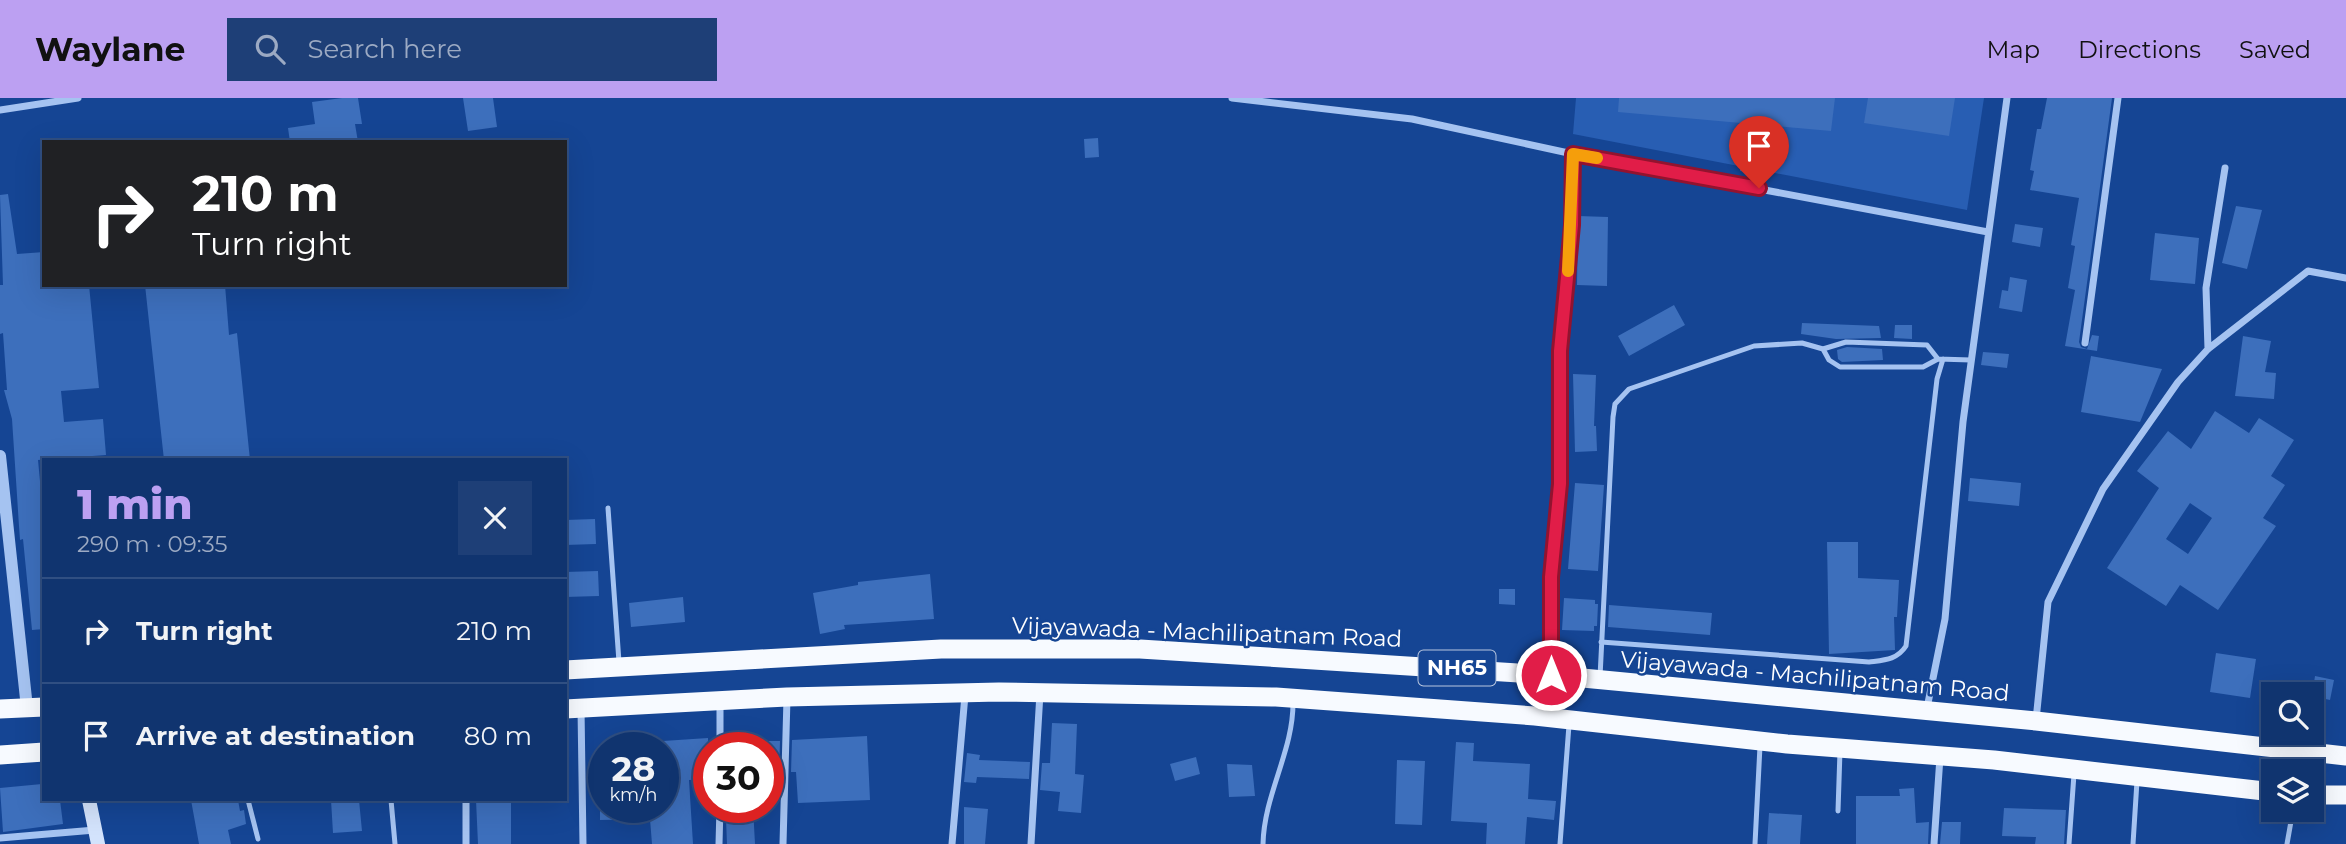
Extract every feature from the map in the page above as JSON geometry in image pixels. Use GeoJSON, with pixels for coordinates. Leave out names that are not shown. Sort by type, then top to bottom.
{"type":"FeatureCollection","features":[{"type":"Feature","properties":{"kind":"highway","name":"Vijayawada - Machilipatnam Road"},"geometry":{"type":"LineString","coordinates":[[567,670],[941,649],[1089,649],[1346,661],[1551,675],[2036,721],[2346,756]]}},
{"type":"Feature","properties":{"kind":"highway","name":"NH65"},"geometry":{"type":"LineString","coordinates":[[573,709],[787,697],[965,692],[1293,698],[1569,720],[1761,741],[2075,769],[2261,791]]}},
{"type":"Feature","properties":{"kind":"highway"},"geometry":{"type":"LineString","coordinates":[[0,709],[35,708]]}},
{"type":"Feature","properties":{"kind":"highway"},"geometry":{"type":"LineString","coordinates":[[0,755],[42,752]]}},
{"type":"Feature","properties":{"kind":"highway"},"geometry":{"type":"LineString","coordinates":[[2324,795],[2346,795]]}},
{"type":"Feature","properties":{"kind":"main road"},"geometry":{"type":"LineString","coordinates":[[89,801],[97,837]]}},
{"type":"Feature","properties":{"kind":"street"},"geometry":{"type":"LineString","coordinates":[[0,110],[78,98]]}},
{"type":"Feature","properties":{"kind":"street"},"geometry":{"type":"LineString","coordinates":[[1232,98],[1412,119],[1573,154],[1988,232]]}},
{"type":"Feature","properties":{"kind":"street"},"geometry":{"type":"LineString","coordinates":[[1926,712],[1945,619],[1971,360],[2007,98]]}},
{"type":"Feature","properties":{"kind":"street"},"geometry":{"type":"LineString","coordinates":[[2085,343],[2118,98]]}},
{"type":"Feature","properties":{"kind":"street"},"geometry":{"type":"LineString","coordinates":[[1551,675],[1551,577],[1560,484],[1560,351],[1572,225],[1573,154]]}},
{"type":"Feature","properties":{"kind":"street"},"geometry":{"type":"LineString","coordinates":[[2208,349],[2206,288],[2225,168]]}},
{"type":"Feature","properties":{"kind":"street"},"geometry":{"type":"LineString","coordinates":[[2036,721],[2048,602],[2103,489],[2137,437],[2178,382],[2208,349],[2308,271],[2346,278]]}},
{"type":"Feature","properties":{"kind":"street"},"geometry":{"type":"LineString","coordinates":[[0,456],[35,708]]}},
{"type":"Feature","properties":{"kind":"street"},"geometry":{"type":"LineString","coordinates":[[952,844],[965,692]]}},
{"type":"Feature","properties":{"kind":"street"},"geometry":{"type":"LineString","coordinates":[[1031,844],[1040,692]]}},
{"type":"Feature","properties":{"kind":"street"},"geometry":{"type":"LineString","coordinates":[[783,844],[787,697]]}},
{"type":"Feature","properties":{"kind":"street"},"geometry":{"type":"LineString","coordinates":[[720,701],[720,732]]}},
{"type":"Feature","properties":{"kind":"street"},"geometry":{"type":"LineString","coordinates":[[573,709],[583,844]]}},
{"type":"Feature","properties":{"kind":"street"},"geometry":{"type":"LineString","coordinates":[[1934,844],[1940,756]]}},
{"type":"Feature","properties":{"kind":"street"},"geometry":{"type":"LineString","coordinates":[[466,801],[466,844]]}},
{"type":"Feature","properties":{"kind":"street"},"geometry":{"type":"LineString","coordinates":[[719,844],[720,823]]}},
{"type":"Feature","properties":{"kind":"street"},"geometry":{"type":"LineString","coordinates":[[0,838],[97,837]]}},
{"type":"Feature","properties":{"kind":"lane"},"geometry":{"type":"LineString","coordinates":[[1600,680],[1613,417],[1620,396],[1629,388],[1754,346],[1802,343],[1823,349],[1842,342],[1927,345],[1941,359]]}},
{"type":"Feature","properties":{"kind":"lane"},"geometry":{"type":"LineString","coordinates":[[1823,349],[1829,360],[1840,367],[1923,366],[1941,359],[1971,360]]}},
{"type":"Feature","properties":{"kind":"lane"},"geometry":{"type":"LineString","coordinates":[[1601,642],[1868,662],[1894,658],[1901,653],[1906,646],[1941,359]]}},
{"type":"Feature","properties":{"kind":"lane"},"geometry":{"type":"LineString","coordinates":[[608,508],[619,667]]}},
{"type":"Feature","properties":{"kind":"lane"},"geometry":{"type":"LineString","coordinates":[[1263,844],[1263,818],[1290,732],[1293,698]]}},
{"type":"Feature","properties":{"kind":"lane"},"geometry":{"type":"LineString","coordinates":[[1560,844],[1569,720]]}},
{"type":"Feature","properties":{"kind":"lane"},"geometry":{"type":"LineString","coordinates":[[1755,844],[1761,741]]}},
{"type":"Feature","properties":{"kind":"lane"},"geometry":{"type":"LineString","coordinates":[[1838,811],[1840,748]]}},
{"type":"Feature","properties":{"kind":"lane"},"geometry":{"type":"LineString","coordinates":[[2069,844],[2075,769]]}},
{"type":"Feature","properties":{"kind":"lane"},"geometry":{"type":"LineString","coordinates":[[2133,844],[2137,777]]}},
{"type":"Feature","properties":{"kind":"lane"},"geometry":{"type":"LineString","coordinates":[[248,801],[257,839]]}},
{"type":"Feature","properties":{"kind":"lane"},"geometry":{"type":"LineString","coordinates":[[391,801],[395,844]]}},
{"type":"Feature","properties":{"kind":"lane"},"geometry":{"type":"LineString","coordinates":[[2287,844],[2291,822]]}},
{"type":"Feature","properties":{"kind":"shaded area"},"geometry":{"type":"Polygon","coordinates":[[[1576,98],[1984,98],[1967,210],[1573,134],[1576,98]]]}},
{"type":"Feature","properties":{"kind":"building"},"geometry":{"type":"Polygon","coordinates":[[[358,98],[362,124],[355,124],[358,140],[290,140],[288,128],[315,124],[312,102],[358,98]]]}},
{"type":"Feature","properties":{"kind":"building"},"geometry":{"type":"Polygon","coordinates":[[[463,98],[493,98],[497,127],[468,131],[463,98]]]}},
{"type":"Feature","properties":{"kind":"building"},"geometry":{"type":"Polygon","coordinates":[[[1619,98],[1835,98],[1831,131],[1618,112],[1619,98]]]}},
{"type":"Feature","properties":{"kind":"building"},"geometry":{"type":"Polygon","coordinates":[[[1868,98],[1955,98],[1949,136],[1864,123],[1868,98]]]}},
{"type":"Feature","properties":{"kind":"building"},"geometry":{"type":"Polygon","coordinates":[[[2047,98],[2112,98],[2079,342],[2081,347],[2087,349],[2092,335],[2099,336],[2097,351],[2065,346],[2075,290],[2068,288],[2075,246],[2071,245],[2079,198],[2030,190],[2034,171],[2030,170],[2037,129],[2041,129],[2047,98]]]}},
{"type":"Feature","properties":{"kind":"building"},"geometry":{"type":"Polygon","coordinates":[[[1098,138],[1099,157],[1085,158],[1084,139],[1098,138]]]}},
{"type":"Feature","properties":{"kind":"building"},"geometry":{"type":"Polygon","coordinates":[[[1742,154],[1766,157],[1764,174],[1740,171],[1742,154]]]}},
{"type":"Feature","properties":{"kind":"building"},"geometry":{"type":"Polygon","coordinates":[[[8,194],[17,254],[42,252],[42,287],[89,287],[99,388],[61,391],[64,422],[103,419],[106,455],[38,460],[42,503],[42,629],[32,630],[23,539],[20,540],[12,419],[4,390],[7,390],[3,333],[0,334],[0,285],[3,285],[0,195],[8,194]]]}},
{"type":"Feature","properties":{"kind":"building"},"geometry":{"type":"Polygon","coordinates":[[[2236,206],[2262,210],[2247,269],[2222,263],[2236,206]]]}},
{"type":"Feature","properties":{"kind":"building"},"geometry":{"type":"Polygon","coordinates":[[[1578,216],[1608,217],[1607,286],[1577,285],[1578,216]]]}},
{"type":"Feature","properties":{"kind":"building"},"geometry":{"type":"Polygon","coordinates":[[[2015,224],[2043,228],[2040,247],[2012,242],[2015,224]]]}},
{"type":"Feature","properties":{"kind":"building"},"geometry":{"type":"Polygon","coordinates":[[[2155,233],[2199,238],[2195,284],[2150,280],[2155,233]]]}},
{"type":"Feature","properties":{"kind":"building"},"geometry":{"type":"Polygon","coordinates":[[[2010,277],[2027,280],[2022,312],[1999,308],[2002,290],[2008,291],[2010,277]]]}},
{"type":"Feature","properties":{"kind":"building"},"geometry":{"type":"Polygon","coordinates":[[[145,287],[225,287],[229,335],[237,333],[250,458],[164,458],[145,287]]]}},
{"type":"Feature","properties":{"kind":"building"},"geometry":{"type":"Polygon","coordinates":[[[1674,305],[1685,325],[1629,356],[1618,336],[1674,305]]]}},
{"type":"Feature","properties":{"kind":"building"},"geometry":{"type":"Polygon","coordinates":[[[1802,323],[1879,326],[1881,338],[1836,339],[1801,334],[1802,323]]]}},
{"type":"Feature","properties":{"kind":"building"},"geometry":{"type":"Polygon","coordinates":[[[1895,325],[1912,325],[1912,339],[1894,338],[1895,325]]]}},
{"type":"Feature","properties":{"kind":"building"},"geometry":{"type":"Polygon","coordinates":[[[2243,336],[2271,341],[2265,372],[2276,373],[2274,399],[2235,396],[2243,336]]]}},
{"type":"Feature","properties":{"kind":"building"},"geometry":{"type":"Polygon","coordinates":[[[1847,347],[1882,349],[1883,360],[1842,362],[1838,359],[1837,350],[1847,347]]]}},
{"type":"Feature","properties":{"kind":"building"},"geometry":{"type":"Polygon","coordinates":[[[1983,352],[2009,354],[2007,368],[1981,365],[1983,352]]]}},
{"type":"Feature","properties":{"kind":"building"},"geometry":{"type":"Polygon","coordinates":[[[2091,356],[2162,369],[2140,422],[2081,412],[2091,356]]]}},
{"type":"Feature","properties":{"kind":"building"},"geometry":{"type":"Polygon","coordinates":[[[1573,374],[1596,375],[1594,426],[1597,451],[1575,452],[1573,374]]]}},
{"type":"Feature","properties":{"kind":"building"},"geometry":{"type":"Polygon","coordinates":[[[2215,411],[2249,433],[2259,418],[2294,440],[2271,476],[2285,485],[2263,518],[2276,526],[2218,610],[2180,585],[2166,606],[2107,568],[2159,488],[2137,471],[2168,431],[2191,449],[2215,411]],[[2190,503],[2166,539],[2188,554],[2212,518],[2190,503]]]}},
{"type":"Feature","properties":{"kind":"building"},"geometry":{"type":"Polygon","coordinates":[[[1970,478],[2021,483],[2019,506],[1968,501],[1970,478]]]}},
{"type":"Feature","properties":{"kind":"building"},"geometry":{"type":"Polygon","coordinates":[[[1575,483],[1604,485],[1598,571],[1568,569],[1575,483]]]}},
{"type":"Feature","properties":{"kind":"building"},"geometry":{"type":"Polygon","coordinates":[[[595,519],[596,544],[567,545],[567,520],[595,519]]]}},
{"type":"Feature","properties":{"kind":"building"},"geometry":{"type":"Polygon","coordinates":[[[1827,542],[1858,542],[1858,578],[1899,580],[1897,617],[1894,617],[1895,650],[1829,654],[1827,542]]]}},
{"type":"Feature","properties":{"kind":"building"},"geometry":{"type":"Polygon","coordinates":[[[598,571],[599,596],[567,597],[567,572],[598,571]]]}},
{"type":"Feature","properties":{"kind":"building"},"geometry":{"type":"Polygon","coordinates":[[[930,574],[934,619],[844,625],[845,629],[820,634],[813,593],[858,585],[858,582],[930,574]]]}},
{"type":"Feature","properties":{"kind":"building"},"geometry":{"type":"Polygon","coordinates":[[[1499,589],[1515,589],[1515,605],[1499,604],[1499,589]]]}},
{"type":"Feature","properties":{"kind":"building"},"geometry":{"type":"Polygon","coordinates":[[[683,597],[685,622],[631,627],[629,603],[683,597]]]}},
{"type":"Feature","properties":{"kind":"building"},"geometry":{"type":"Polygon","coordinates":[[[1564,598],[1595,600],[1595,604],[1598,604],[1597,626],[1594,626],[1594,631],[1562,630],[1564,598]]]}},
{"type":"Feature","properties":{"kind":"building"},"geometry":{"type":"Polygon","coordinates":[[[1609,605],[1712,613],[1710,635],[1608,627],[1609,605]]]}},
{"type":"Feature","properties":{"kind":"building"},"geometry":{"type":"Polygon","coordinates":[[[2216,653],[2256,659],[2250,698],[2210,692],[2216,653]]]}},
{"type":"Feature","properties":{"kind":"building"},"geometry":{"type":"Polygon","coordinates":[[[2315,676],[2334,680],[2330,700],[2324,699],[2324,682],[2314,682],[2315,676]]]}},
{"type":"Feature","properties":{"kind":"building"},"geometry":{"type":"Polygon","coordinates":[[[1052,723],[1077,724],[1075,774],[1084,775],[1081,813],[1058,811],[1060,792],[1040,790],[1042,763],[1050,763],[1052,723]]]}},
{"type":"Feature","properties":{"kind":"building"},"geometry":{"type":"Polygon","coordinates":[[[867,736],[870,800],[798,803],[796,772],[791,772],[792,740],[867,736]]]}},
{"type":"Feature","properties":{"kind":"building"},"geometry":{"type":"Polygon","coordinates":[[[693,739],[693,780],[689,780],[693,844],[652,844],[650,823],[679,823],[679,740],[693,739]]]}},
{"type":"Feature","properties":{"kind":"building"},"geometry":{"type":"Polygon","coordinates":[[[1456,742],[1474,743],[1473,761],[1530,764],[1528,799],[1556,801],[1554,820],[1527,817],[1525,844],[1486,844],[1487,823],[1451,821],[1456,742]]]}},
{"type":"Feature","properties":{"kind":"building"},"geometry":{"type":"Polygon","coordinates":[[[967,753],[980,755],[979,760],[1030,762],[1029,779],[977,777],[976,783],[964,782],[967,753]]]}},
{"type":"Feature","properties":{"kind":"building"},"geometry":{"type":"Polygon","coordinates":[[[1196,757],[1200,774],[1175,781],[1170,764],[1196,757]]]}},
{"type":"Feature","properties":{"kind":"building"},"geometry":{"type":"Polygon","coordinates":[[[1397,760],[1425,761],[1422,825],[1395,824],[1397,760]]]}},
{"type":"Feature","properties":{"kind":"building"},"geometry":{"type":"Polygon","coordinates":[[[1227,764],[1252,765],[1255,796],[1229,797],[1227,764]]]}},
{"type":"Feature","properties":{"kind":"building"},"geometry":{"type":"Polygon","coordinates":[[[42,784],[42,801],[60,801],[63,824],[3,832],[0,788],[42,784]]]}},
{"type":"Feature","properties":{"kind":"building"},"geometry":{"type":"Polygon","coordinates":[[[1914,788],[1916,823],[1929,822],[1928,844],[1856,844],[1856,796],[1900,796],[1899,789],[1914,788]]]}},
{"type":"Feature","properties":{"kind":"building"},"geometry":{"type":"Polygon","coordinates":[[[191,801],[238,801],[240,811],[244,810],[246,824],[228,830],[231,844],[199,844],[191,801]]]}},
{"type":"Feature","properties":{"kind":"building"},"geometry":{"type":"Polygon","coordinates":[[[331,801],[359,801],[362,831],[333,833],[331,801]]]}},
{"type":"Feature","properties":{"kind":"building"},"geometry":{"type":"Polygon","coordinates":[[[476,801],[511,801],[511,844],[478,844],[476,801]]]}},
{"type":"Feature","properties":{"kind":"building"},"geometry":{"type":"Polygon","coordinates":[[[964,807],[988,809],[985,844],[964,844],[964,807]]]}},
{"type":"Feature","properties":{"kind":"building"},"geometry":{"type":"Polygon","coordinates":[[[2004,808],[2066,810],[2064,844],[2035,844],[2036,837],[2002,836],[2004,808]]]}},
{"type":"Feature","properties":{"kind":"building"},"geometry":{"type":"Polygon","coordinates":[[[1769,813],[1802,815],[1800,844],[1767,844],[1769,813]]]}},
{"type":"Feature","properties":{"kind":"building"},"geometry":{"type":"Polygon","coordinates":[[[1942,822],[1961,822],[1960,844],[1940,844],[1942,822]]]}},
{"type":"Feature","properties":{"kind":"building"},"geometry":{"type":"Polygon","coordinates":[[[726,823],[754,823],[755,844],[727,844],[726,823]]]}},
{"type":"Feature","properties":{"kind":"slow traffic"},"geometry":{"type":"LineString","coordinates":[[1568,271],[1573,154],[1597,158]]}},
{"type":"Feature","properties":{"kind":"route"},"geometry":{"type":"LineString","coordinates":[[1551,675],[1551,577],[1560,484],[1560,351],[1572,225],[1573,154],[1759,188]]}}]}
